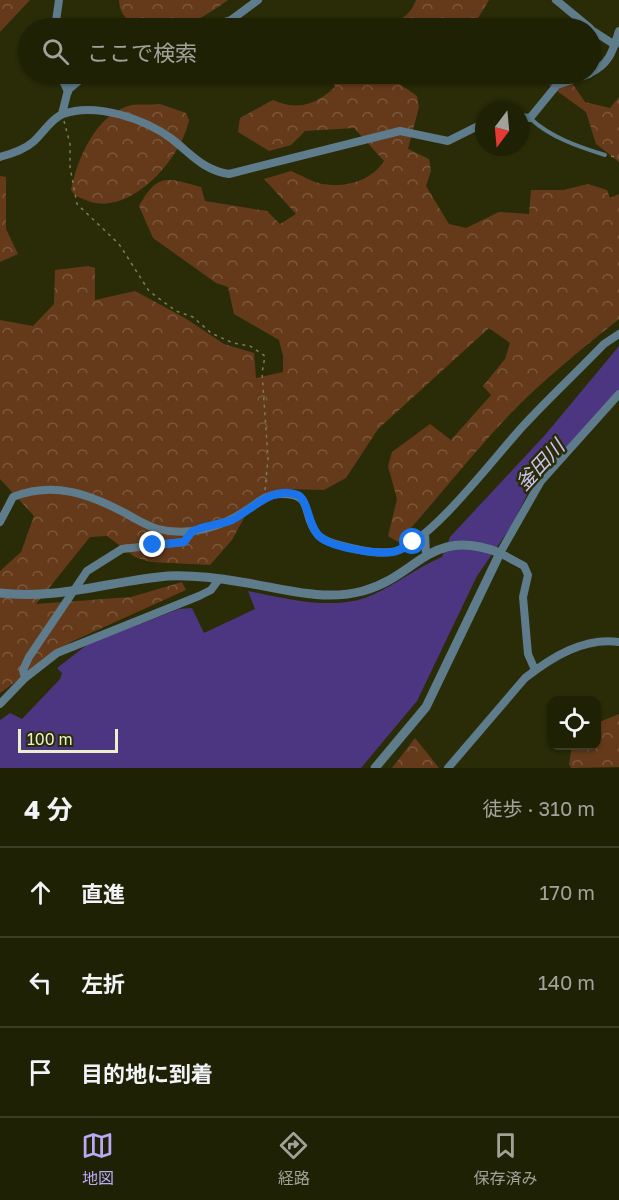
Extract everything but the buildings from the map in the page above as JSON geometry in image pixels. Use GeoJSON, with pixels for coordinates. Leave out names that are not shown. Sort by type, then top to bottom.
{"type":"FeatureCollection","features":[{"type":"Feature","properties":{"kind":"street"},"geometry":{"type":"LineString","coordinates":[[56,18],[59,0]]}},
{"type":"Feature","properties":{"kind":"street"},"geometry":{"type":"LineString","coordinates":[[234,18],[258,0]]}},
{"type":"Feature","properties":{"kind":"street"},"geometry":{"type":"LineString","coordinates":[[556,0],[577,18]]}},
{"type":"Feature","properties":{"kind":"street"},"geometry":{"type":"LineString","coordinates":[[601,67],[611,57],[617,44],[619,31]]}},
{"type":"Feature","properties":{"kind":"street"},"geometry":{"type":"LineString","coordinates":[[601,35],[617,44]]}},
{"type":"Feature","properties":{"kind":"street"},"geometry":{"type":"LineString","coordinates":[[64,84],[68,92]]}},
{"type":"Feature","properties":{"kind":"street"},"geometry":{"type":"LineString","coordinates":[[0,157],[31,144],[62,114],[68,92],[76,84]]}},
{"type":"Feature","properties":{"kind":"street"},"geometry":{"type":"LineString","coordinates":[[530,118],[557,86],[562,84]]}},
{"type":"Feature","properties":{"kind":"street"},"geometry":{"type":"LineString","coordinates":[[62,114],[83,111],[103,112],[139,121],[173,140],[203,166],[214,172],[229,174],[400,131],[448,141],[475,128]]}},
{"type":"Feature","properties":{"kind":"street"},"geometry":{"type":"LineString","coordinates":[[0,522],[13,497],[25,492],[64,490],[95,497],[156,528],[192,531],[231,520],[264,498],[278,494],[298,495],[305,501],[308,520],[319,537],[341,546],[376,552],[395,552],[424,534],[524,424],[604,344],[619,334]]}},
{"type":"Feature","properties":{"kind":"street"},"geometry":{"type":"LineString","coordinates":[[375,768],[426,707],[496,552],[541,481],[619,394]]}},
{"type":"Feature","properties":{"kind":"street"},"geometry":{"type":"LineString","coordinates":[[25,678],[23,670],[35,647],[75,592],[87,571],[122,549],[184,542],[192,531]]}},
{"type":"Feature","properties":{"kind":"street"},"geometry":{"type":"LineString","coordinates":[[424,534],[426,554]]}},
{"type":"Feature","properties":{"kind":"street"},"geometry":{"type":"LineString","coordinates":[[0,593],[42,596],[170,576],[219,579],[319,595],[346,595],[377,585],[439,548],[464,543],[496,552],[524,566],[528,575],[523,597],[528,654],[535,670]]}},
{"type":"Feature","properties":{"kind":"street"},"geometry":{"type":"LineString","coordinates":[[0,704],[25,678],[57,653],[199,596],[211,590],[219,579]]}},
{"type":"Feature","properties":{"kind":"street"},"geometry":{"type":"LineString","coordinates":[[448,768],[525,678],[535,670],[583,643],[603,640],[619,642]]}},
{"type":"Feature","properties":{"kind":"lane"},"geometry":{"type":"LineString","coordinates":[[530,118],[538,126],[573,144],[605,155]]}},
{"type":"Feature","properties":{"kind":"path"},"geometry":{"type":"LineString","coordinates":[[62,114],[70,144],[70,167],[77,204],[119,244],[149,291],[176,311],[193,317],[212,333],[256,350],[265,356],[262,373],[268,458],[264,498]]}},
{"type":"Feature","properties":{"kind":"path"},"geometry":{"type":"LineString","coordinates":[[605,155],[619,158]]}},
{"type":"Feature","properties":{"kind":"green space"},"geometry":{"type":"Polygon","coordinates":[[[0,0],[30,0],[0,32],[0,0]]]}},
{"type":"Feature","properties":{"kind":"green space"},"geometry":{"type":"Polygon","coordinates":[[[119,0],[228,0],[199,18],[126,18],[122,12],[119,0]]]}},
{"type":"Feature","properties":{"kind":"green space"},"geometry":{"type":"Polygon","coordinates":[[[416,0],[489,0],[478,18],[402,18],[416,0]]]}},
{"type":"Feature","properties":{"kind":"green space"},"geometry":{"type":"Polygon","coordinates":[[[334,84],[400,84],[417,96],[419,107],[408,149],[429,159],[431,171],[426,186],[449,224],[466,228],[499,212],[529,214],[531,190],[563,190],[588,184],[607,190],[610,198],[619,194],[619,319],[519,405],[398,542],[388,536],[397,499],[388,466],[392,452],[430,424],[451,440],[491,395],[483,386],[505,359],[510,343],[489,328],[378,429],[346,478],[324,490],[287,489],[245,516],[232,540],[210,565],[150,562],[135,557],[107,536],[90,537],[36,604],[131,597],[182,582],[186,590],[71,642],[0,693],[0,571],[21,552],[34,516],[0,479],[0,320],[33,326],[54,304],[55,270],[88,266],[95,268],[95,300],[135,291],[185,318],[224,344],[254,353],[256,378],[283,372],[283,356],[279,340],[234,314],[228,287],[216,283],[153,238],[139,206],[152,187],[158,183],[164,180],[180,181],[201,187],[205,201],[267,211],[280,224],[296,214],[264,179],[291,171],[318,183],[340,185],[357,182],[372,174],[384,161],[354,128],[305,131],[291,145],[269,151],[238,132],[240,118],[273,100],[290,105],[306,104],[320,98],[335,87],[334,84]]]}},
{"type":"Feature","properties":{"kind":"green space"},"geometry":{"type":"Polygon","coordinates":[[[549,84],[573,84],[585,102],[610,108],[619,97],[619,162],[596,144],[586,112],[549,84]]]}},
{"type":"Feature","properties":{"kind":"green space"},"geometry":{"type":"Polygon","coordinates":[[[160,104],[186,113],[189,120],[185,135],[166,165],[139,191],[123,199],[107,203],[91,202],[79,198],[71,190],[74,178],[84,151],[99,127],[120,109],[132,105],[160,104]]]}},
{"type":"Feature","properties":{"kind":"green space"},"geometry":{"type":"Polygon","coordinates":[[[0,176],[6,177],[6,229],[18,254],[0,262],[0,176]]]}},
{"type":"Feature","properties":{"kind":"green space"},"geometry":{"type":"Polygon","coordinates":[[[619,714],[619,767],[571,768],[569,764],[571,750],[601,750],[601,721],[619,714]]]}},
{"type":"Feature","properties":{"kind":"green space"},"geometry":{"type":"Polygon","coordinates":[[[415,738],[439,768],[392,768],[415,738]]]}},
{"type":"Feature","properties":{"kind":"water","name":"釜田川"},"geometry":{"type":"Polygon","coordinates":[[[619,346],[619,390],[530,489],[512,525],[477,576],[417,701],[361,768],[0,768],[0,720],[10,713],[22,719],[60,679],[62,673],[57,668],[88,644],[179,609],[192,608],[204,633],[255,609],[248,591],[310,602],[342,603],[358,600],[381,591],[442,557],[450,537],[545,435],[619,346]]]}},
{"type":"Feature","properties":{"kind":"route"},"geometry":{"type":"LineString","coordinates":[[153,545],[184,542],[190,537],[192,531],[211,528],[231,520],[264,498],[278,494],[298,495],[305,501],[308,520],[319,537],[341,546],[376,552],[395,552],[413,542]]}}]}
